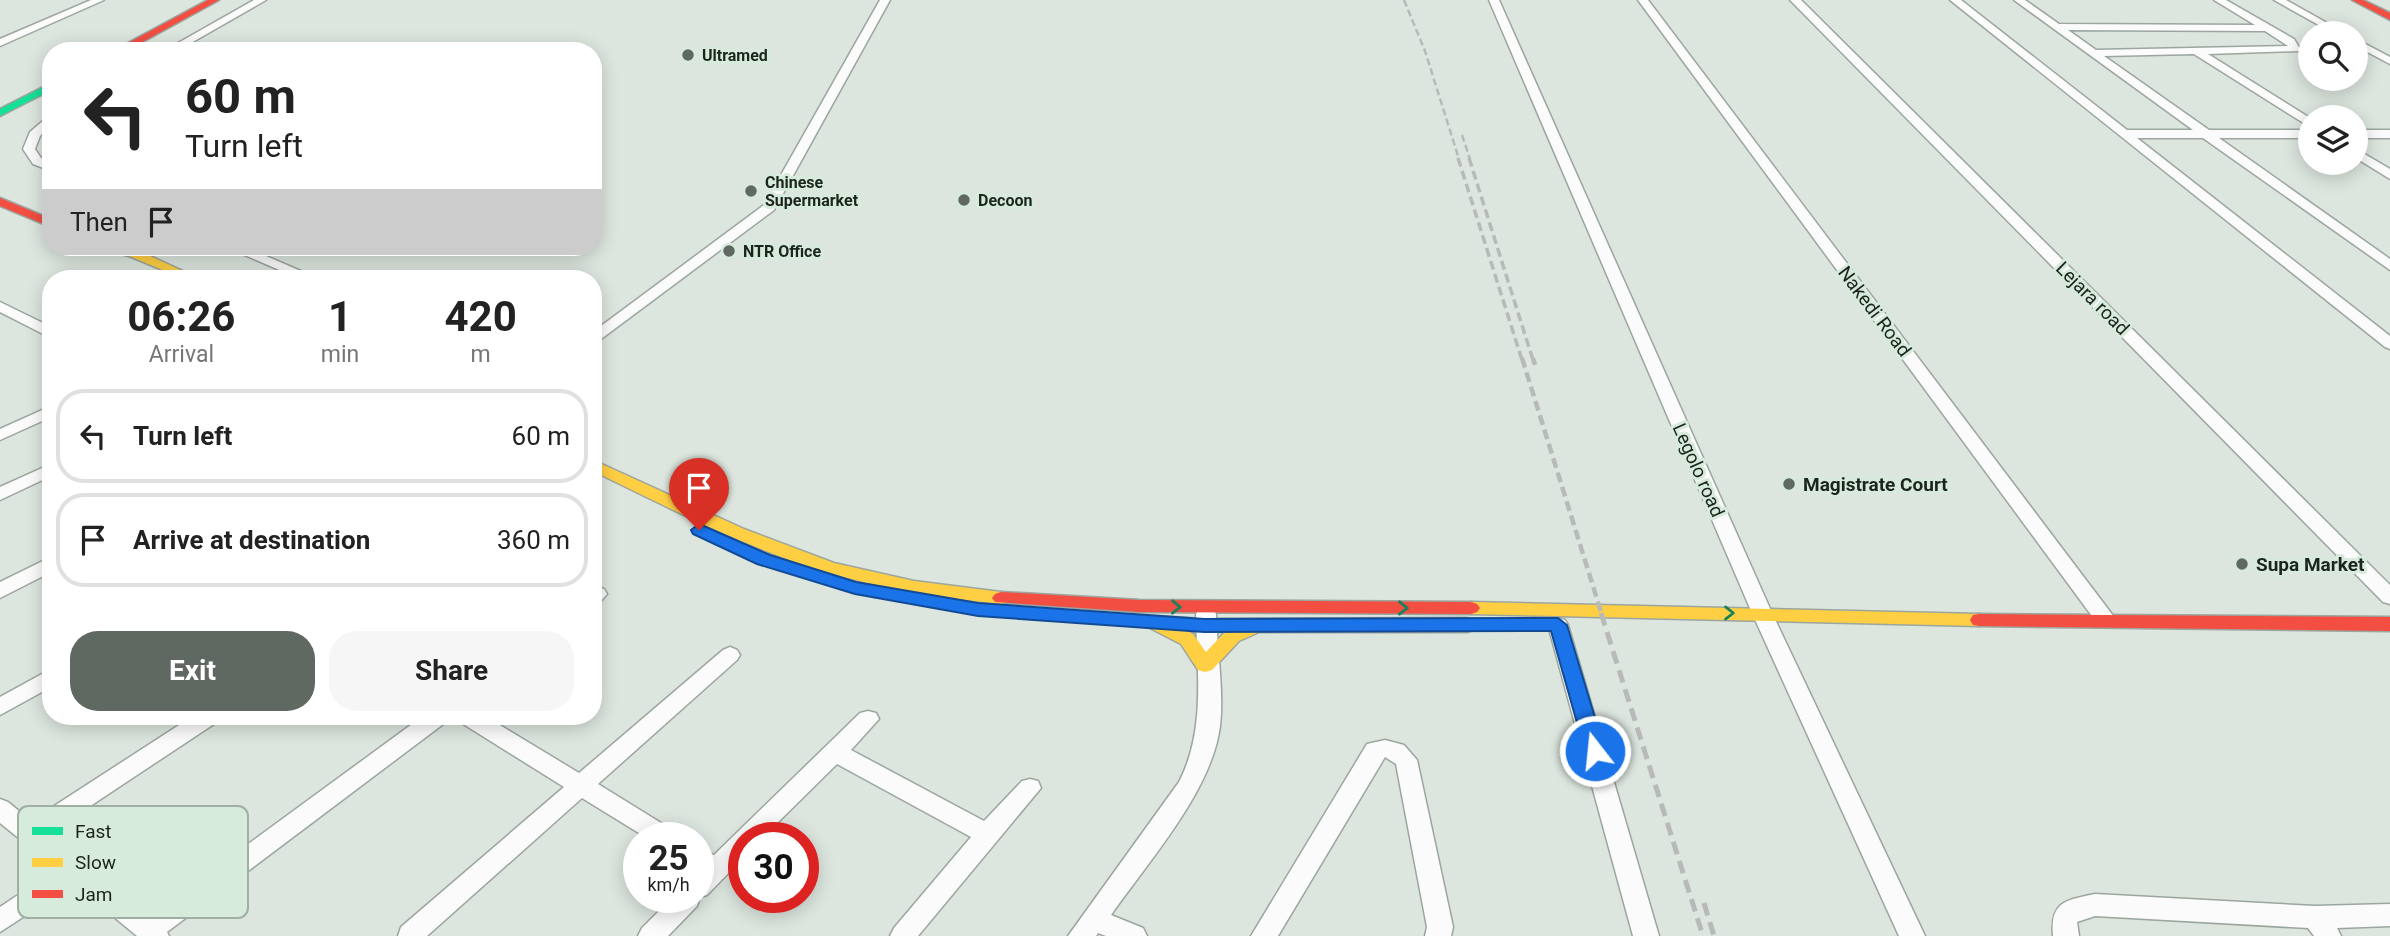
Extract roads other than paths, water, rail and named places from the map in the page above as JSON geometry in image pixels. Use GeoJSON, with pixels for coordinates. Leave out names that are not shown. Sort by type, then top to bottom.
{"type":"FeatureCollection","features":[{"type":"Feature","properties":{"kind":"main road"},"geometry":{"type":"LineString","coordinates":[[121,42],[200,0]]}},
{"type":"Feature","properties":{"kind":"main road"},"geometry":{"type":"LineString","coordinates":[[135,42],[215,0]]}},
{"type":"Feature","properties":{"kind":"main road"},"geometry":{"type":"LineString","coordinates":[[2356,0],[2390,18]]}},
{"type":"Feature","properties":{"kind":"main road"},"geometry":{"type":"LineString","coordinates":[[2368,0],[2390,12]]}},
{"type":"Feature","properties":{"kind":"main road"},"geometry":{"type":"LineString","coordinates":[[0,106],[42,84]]}},
{"type":"Feature","properties":{"kind":"main road"},"geometry":{"type":"LineString","coordinates":[[0,113],[42,91]]}},
{"type":"Feature","properties":{"kind":"main road"},"geometry":{"type":"LineString","coordinates":[[0,202],[42,219]]}},
{"type":"Feature","properties":{"kind":"main road"},"geometry":{"type":"LineString","coordinates":[[122,256],[155,270]]}},
{"type":"Feature","properties":{"kind":"main road"},"geometry":{"type":"LineString","coordinates":[[138,256],[172,270]]}},
{"type":"Feature","properties":{"kind":"main road"},"geometry":{"type":"LineString","coordinates":[[602,469],[776,547],[862,576],[932,590],[1205,617],[1258,626],[1558,625],[1770,630],[1813,618]]}},
{"type":"Feature","properties":{"kind":"main road"},"geometry":{"type":"LineString","coordinates":[[602,484],[764,560],[855,588],[924,603],[1035,615],[1150,621],[1205,617],[1762,613],[1813,618],[2390,624]]}},
{"type":"Feature","properties":{"kind":"main road"},"geometry":{"type":"LineString","coordinates":[[764,560],[776,547]]}},
{"type":"Feature","properties":{"kind":"main road"},"geometry":{"type":"LineString","coordinates":[[1150,621],[1187,639],[1205,665],[1233,636],[1258,626]]}},
{"type":"Feature","properties":{"kind":"street"},"geometry":{"type":"LineString","coordinates":[[0,43],[99,0]]}},
{"type":"Feature","properties":{"kind":"street"},"geometry":{"type":"LineString","coordinates":[[185,42],[261,0]]}},
{"type":"Feature","properties":{"kind":"street"},"geometry":{"type":"LineString","coordinates":[[602,333],[769,207],[885,0]]}},
{"type":"Feature","properties":{"kind":"street","name":"Legolo road"},"geometry":{"type":"LineString","coordinates":[[1494,0],[1762,613],[1912,936]]}},
{"type":"Feature","properties":{"kind":"street","name":"Nakedi Road"},"geometry":{"type":"LineString","coordinates":[[1643,0],[2107,622]]}},
{"type":"Feature","properties":{"kind":"street","name":"Lejara road"},"geometry":{"type":"LineString","coordinates":[[1796,0],[2390,597]]}},
{"type":"Feature","properties":{"kind":"street"},"geometry":{"type":"LineString","coordinates":[[1955,0],[2390,344]]}},
{"type":"Feature","properties":{"kind":"street"},"geometry":{"type":"LineString","coordinates":[[2019,0],[2390,266]]}},
{"type":"Feature","properties":{"kind":"street"},"geometry":{"type":"LineString","coordinates":[[2096,53],[2295,49],[2290,41],[2219,0]]}},
{"type":"Feature","properties":{"kind":"street"},"geometry":{"type":"LineString","coordinates":[[2279,0],[2318,21]]}},
{"type":"Feature","properties":{"kind":"street"},"geometry":{"type":"LineString","coordinates":[[2058,27],[2267,28]]}},
{"type":"Feature","properties":{"kind":"street"},"geometry":{"type":"LineString","coordinates":[[0,29],[27,30]]}},
{"type":"Feature","properties":{"kind":"street"},"geometry":{"type":"LineString","coordinates":[[2368,49],[2390,61]]}},
{"type":"Feature","properties":{"kind":"street"},"geometry":{"type":"LineString","coordinates":[[2198,52],[2298,116]]}},
{"type":"Feature","properties":{"kind":"street"},"geometry":{"type":"LineString","coordinates":[[42,127],[34,135],[29,149],[42,162]]}},
{"type":"Feature","properties":{"kind":"street"},"geometry":{"type":"LineString","coordinates":[[2125,134],[2298,134]]}},
{"type":"Feature","properties":{"kind":"street"},"geometry":{"type":"LineString","coordinates":[[2368,134],[2390,134]]}},
{"type":"Feature","properties":{"kind":"street"},"geometry":{"type":"LineString","coordinates":[[2368,161],[2390,176]]}},
{"type":"Feature","properties":{"kind":"street"},"geometry":{"type":"LineString","coordinates":[[255,256],[290,270]]}},
{"type":"Feature","properties":{"kind":"street"},"geometry":{"type":"LineString","coordinates":[[0,306],[42,329]]}},
{"type":"Feature","properties":{"kind":"street"},"geometry":{"type":"LineString","coordinates":[[0,435],[42,415]]}},
{"type":"Feature","properties":{"kind":"street"},"geometry":{"type":"LineString","coordinates":[[0,494],[42,473]]}},
{"type":"Feature","properties":{"kind":"street"},"geometry":{"type":"LineString","coordinates":[[0,591],[42,568]]}},
{"type":"Feature","properties":{"kind":"street"},"geometry":{"type":"LineString","coordinates":[[1134,936],[1087,928],[1187,789],[1199,765],[1209,726],[1205,617]]}},
{"type":"Feature","properties":{"kind":"street"},"geometry":{"type":"LineString","coordinates":[[1558,625],[1646,936]]}},
{"type":"Feature","properties":{"kind":"street"},"geometry":{"type":"LineString","coordinates":[[410,935],[730,655]]}},
{"type":"Feature","properties":{"kind":"street"},"geometry":{"type":"LineString","coordinates":[[0,707],[42,682]]}},
{"type":"Feature","properties":{"kind":"street"},"geometry":{"type":"LineString","coordinates":[[763,822],[868,719]]}},
{"type":"Feature","properties":{"kind":"street"},"geometry":{"type":"LineString","coordinates":[[72,806],[195,725]]}},
{"type":"Feature","properties":{"kind":"street"},"geometry":{"type":"LineString","coordinates":[[248,861],[426,725]]}},
{"type":"Feature","properties":{"kind":"street"},"geometry":{"type":"LineString","coordinates":[[482,725],[639,822]]}},
{"type":"Feature","properties":{"kind":"street"},"geometry":{"type":"LineString","coordinates":[[1264,936],[1375,750],[1387,747],[1398,750],[1406,760],[1440,927],[1438,936]]}},
{"type":"Feature","properties":{"kind":"street"},"geometry":{"type":"LineString","coordinates":[[835,752],[987,834]]}},
{"type":"Feature","properties":{"kind":"street"},"geometry":{"type":"LineString","coordinates":[[903,936],[987,834],[1030,788]]}},
{"type":"Feature","properties":{"kind":"street"},"geometry":{"type":"LineString","coordinates":[[0,809],[18,824]]}},
{"type":"Feature","properties":{"kind":"street"},"geometry":{"type":"LineString","coordinates":[[2066,936],[2064,918],[2074,909],[2095,905],[2321,926],[2390,915]]}},
{"type":"Feature","properties":{"kind":"street"},"geometry":{"type":"LineString","coordinates":[[0,921],[18,909]]}},
{"type":"Feature","properties":{"kind":"street"},"geometry":{"type":"LineString","coordinates":[[651,936],[673,913]]}},
{"type":"Feature","properties":{"kind":"street"},"geometry":{"type":"LineString","coordinates":[[134,918],[153,933],[173,918]]}},
{"type":"Feature","properties":{"kind":"railway"},"geometry":{"type":"LineString","coordinates":[[1404,0],[1425,51],[1459,159]]}},
{"type":"Feature","properties":{"kind":"railway"},"geometry":{"type":"LineString","coordinates":[[1462,135],[1470,159]]}},
{"type":"Feature","properties":{"kind":"railway"},"geometry":{"type":"LineString","coordinates":[[1458,158],[1522,360]]}},
{"type":"Feature","properties":{"kind":"railway"},"geometry":{"type":"LineString","coordinates":[[1469,158],[1533,360]]}},
{"type":"Feature","properties":{"kind":"railway"},"geometry":{"type":"LineString","coordinates":[[1522,358],[1602,615]]}},
{"type":"Feature","properties":{"kind":"railway"},"geometry":{"type":"LineString","coordinates":[[1533,358],[1535,365]]}},
{"type":"Feature","properties":{"kind":"railway"},"geometry":{"type":"LineString","coordinates":[[1601,613],[1703,936]]}},
{"type":"Feature","properties":{"kind":"railway"},"geometry":{"type":"LineString","coordinates":[[1704,903],[1714,936]]}},
{"type":"Feature","properties":{"kind":"place","name":"Ultramed"},"geometry":{"type":"Point","coordinates":[688,55]}},
{"type":"Feature","properties":{"kind":"place","name":"Chinese Supermarket"},"geometry":{"type":"Point","coordinates":[751,191]}},
{"type":"Feature","properties":{"kind":"place","name":"Decoon"},"geometry":{"type":"Point","coordinates":[964,200]}},
{"type":"Feature","properties":{"kind":"place","name":"NTR Office"},"geometry":{"type":"Point","coordinates":[729,251]}},
{"type":"Feature","properties":{"kind":"place","name":"Magistrate Court"},"geometry":{"type":"Point","coordinates":[1789,484]}},
{"type":"Feature","properties":{"kind":"place","name":"Supa Market"},"geometry":{"type":"Point","coordinates":[2242,564]}}]}
